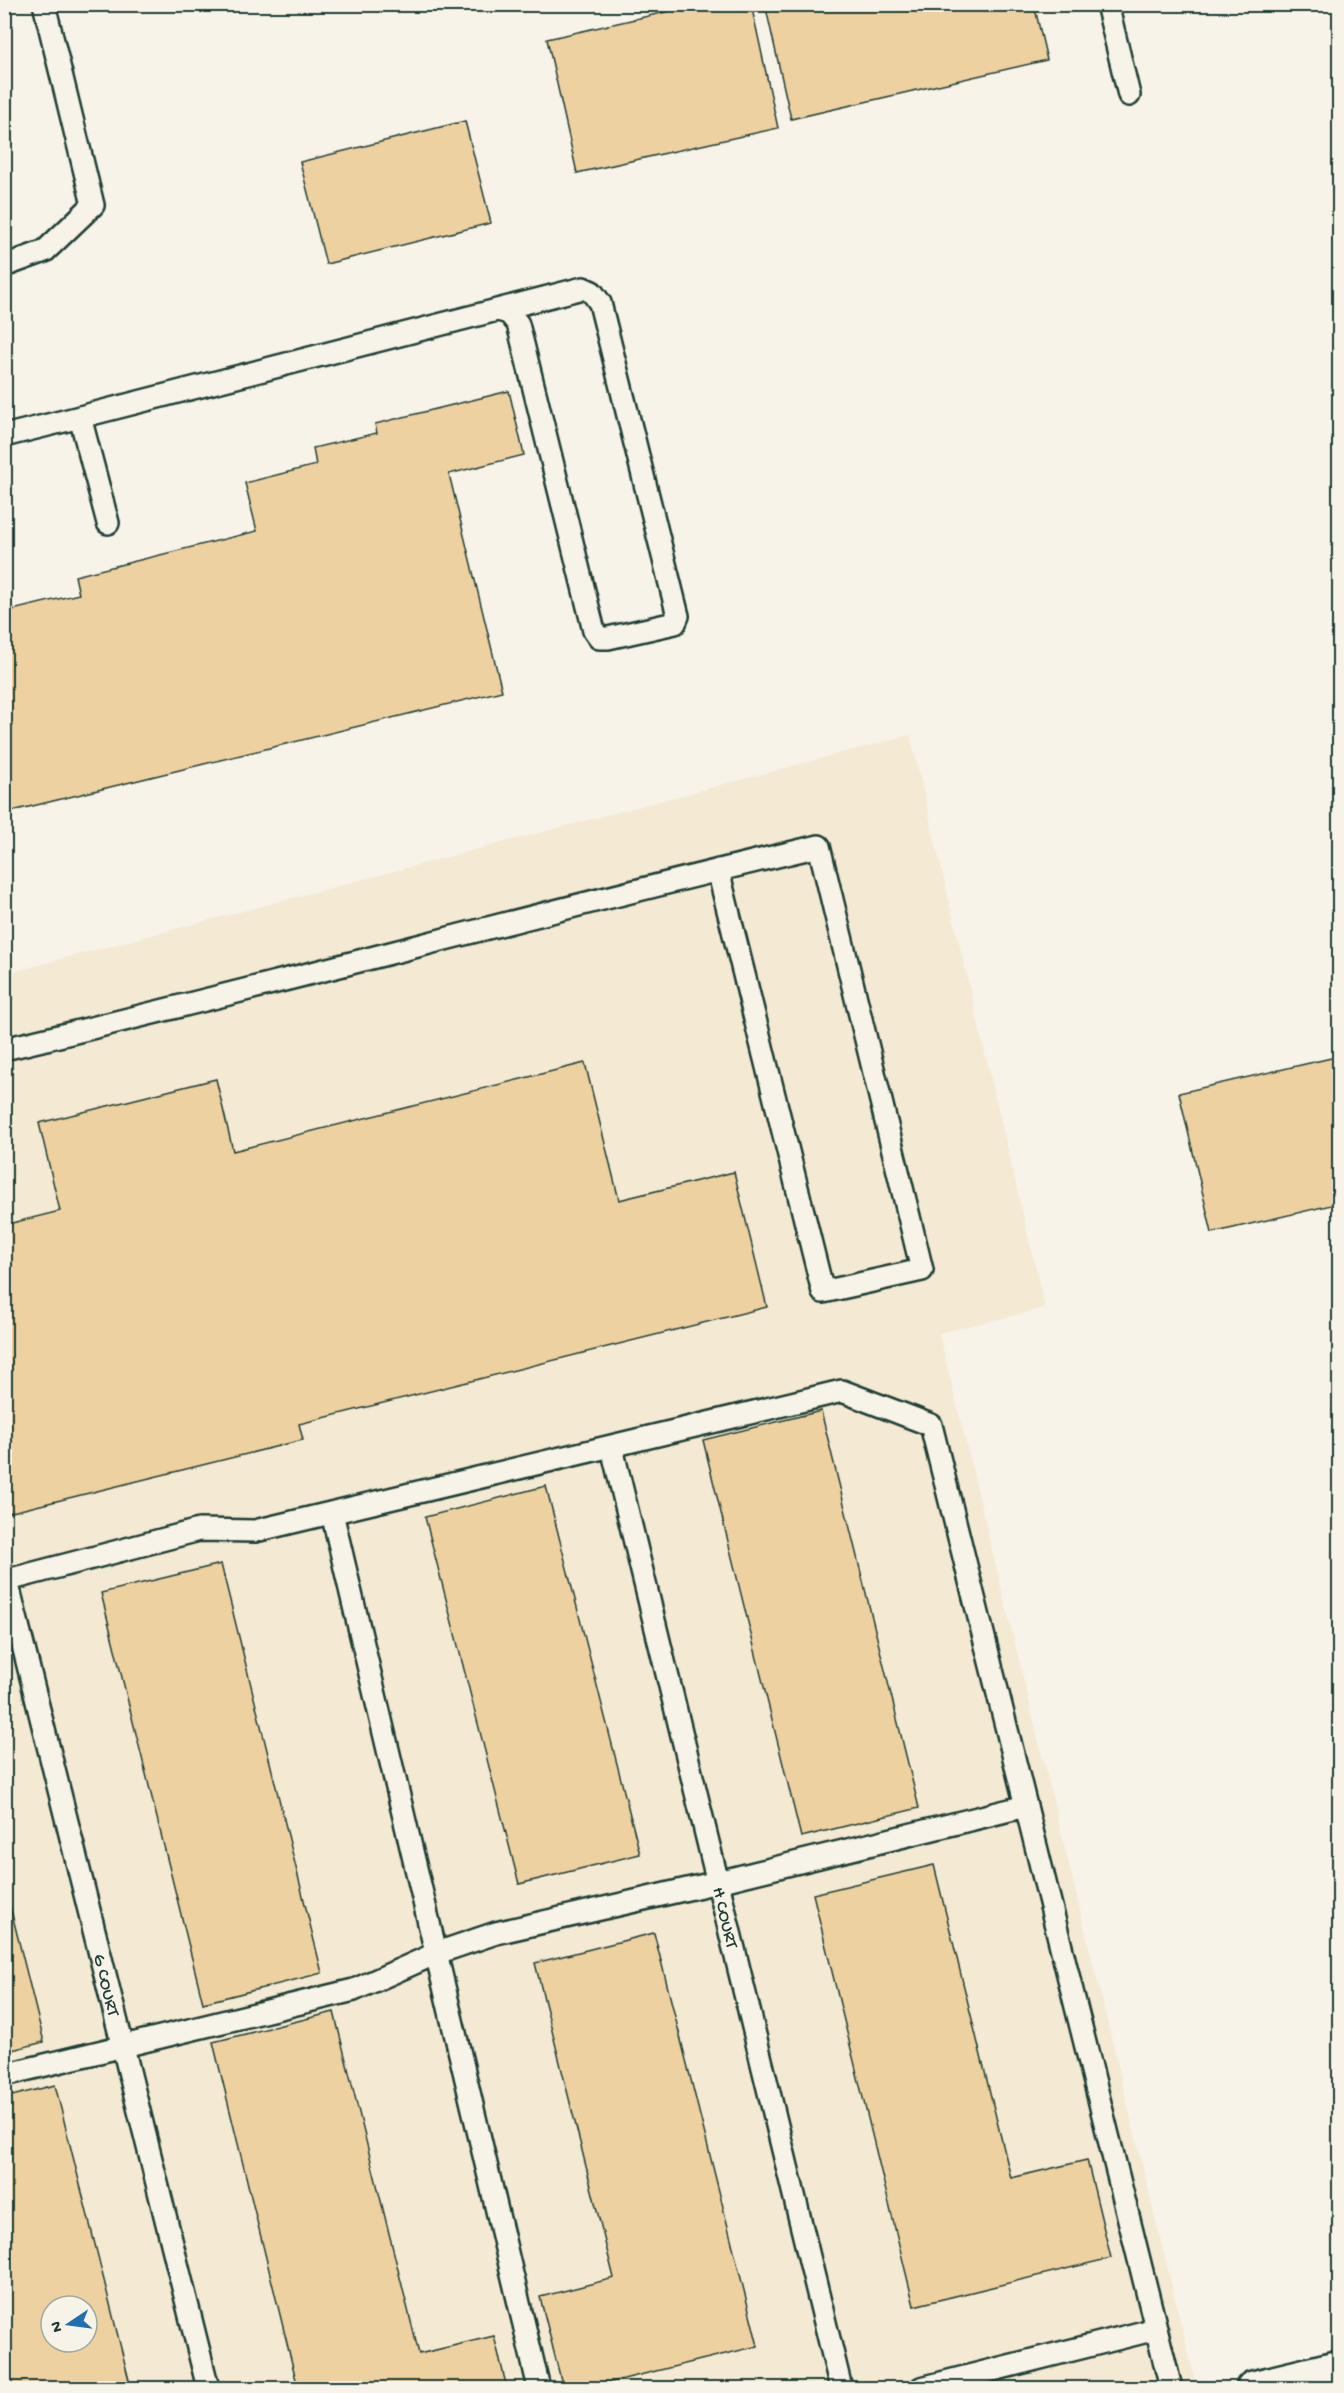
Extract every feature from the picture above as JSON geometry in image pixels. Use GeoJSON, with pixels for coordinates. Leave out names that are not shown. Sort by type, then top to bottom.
{"type":"FeatureCollection","features":[{"type":"Feature","properties":{"kind":"street"},"geometry":{"type":"LineString","coordinates":[[1253,2388],[1291,2384],[1340,2367]]}},
{"type":"Feature","properties":{"kind":"lane"},"geometry":{"type":"LineString","coordinates":[[4,266],[45,251],[93,205],[44,4]]}},
{"type":"Feature","properties":{"kind":"lane"},"geometry":{"type":"LineString","coordinates":[[1107,4],[1129,95]]}},
{"type":"Feature","properties":{"kind":"lane"},"geometry":{"type":"LineString","coordinates":[[4,436],[583,288],[592,292],[600,303],[678,616],[675,623],[608,638],[599,638],[594,631],[518,324],[509,313],[498,310]]}},
{"type":"Feature","properties":{"kind":"lane"},"geometry":{"type":"LineString","coordinates":[[80,417],[108,523]]}},
{"type":"Feature","properties":{"kind":"lane"},"geometry":{"type":"LineString","coordinates":[[4,1049],[202,1003],[718,870],[819,846],[922,1270],[823,1292],[718,870]]}},
{"type":"Feature","properties":{"kind":"lane"},"geometry":{"type":"LineString","coordinates":[[6,1581],[199,1530],[255,1531],[612,1448],[842,1391],[931,1425],[1171,2388]]}},
{"type":"Feature","properties":{"kind":"lane","name":"H COURT"},"geometry":{"type":"LineString","coordinates":[[612,1448],[841,2388]]}},
{"type":"Feature","properties":{"kind":"lane"},"geometry":{"type":"LineString","coordinates":[[332,1513],[539,2388]]}},
{"type":"Feature","properties":{"kind":"lane","name":"G COURT"},"geometry":{"type":"LineString","coordinates":[[6,1581],[208,2388]]}},
{"type":"Feature","properties":{"kind":"lane"},"geometry":{"type":"LineString","coordinates":[[4,2075],[354,1990],[437,1953],[496,1933],[718,1882],[1026,1806]]}},
{"type":"Feature","properties":{"kind":"lane"},"geometry":{"type":"LineString","coordinates":[[921,2388],[1156,2329]]}},
{"type":"Feature","properties":{"kind":"shaded area"},"geometry":{"type":"Polygon","coordinates":[[[910,735],[1045,1308],[939,1333],[1196,2385],[1180,2388],[5,2388],[5,974],[910,735]]]}},
{"type":"Feature","properties":{"kind":"building"},"geometry":{"type":"Polygon","coordinates":[[[701,4],[751,4],[778,128],[577,173],[547,39],[701,4]]]}},
{"type":"Feature","properties":{"kind":"building"},"geometry":{"type":"Polygon","coordinates":[[[765,4],[1034,4],[1047,60],[791,119],[765,4]]]}},
{"type":"Feature","properties":{"kind":"building"},"geometry":{"type":"Polygon","coordinates":[[[465,121],[491,223],[326,264],[300,162],[465,121]]]}},
{"type":"Feature","properties":{"kind":"building"},"geometry":{"type":"Polygon","coordinates":[[[509,391],[524,455],[449,474],[502,691],[4,813],[4,612],[79,594],[75,576],[257,531],[245,483],[316,465],[313,448],[377,433],[375,424],[509,391]]]}},
{"type":"Feature","properties":{"kind":"building"},"geometry":{"type":"Polygon","coordinates":[[[1340,1056],[1340,1203],[1212,1233],[1179,1093],[1340,1056]]]}},
{"type":"Feature","properties":{"kind":"building"},"geometry":{"type":"Polygon","coordinates":[[[585,1063],[619,1200],[734,1172],[767,1307],[299,1424],[303,1440],[4,1514],[4,1225],[60,1211],[39,1123],[216,1079],[233,1151],[585,1063]]]}},
{"type":"Feature","properties":{"kind":"building"},"geometry":{"type":"Polygon","coordinates":[[[821,1411],[919,1808],[801,1837],[703,1440],[821,1411]]]}},
{"type":"Feature","properties":{"kind":"building"},"geometry":{"type":"Polygon","coordinates":[[[546,1486],[640,1854],[519,1884],[425,1517],[546,1486]]]}},
{"type":"Feature","properties":{"kind":"building"},"geometry":{"type":"Polygon","coordinates":[[[221,1564],[322,1973],[203,2003],[101,1593],[221,1564]]]}},
{"type":"Feature","properties":{"kind":"building"},"geometry":{"type":"Polygon","coordinates":[[[934,1865],[1011,2178],[1087,2160],[1111,2258],[914,2306],[813,1894],[934,1865]]]}},
{"type":"Feature","properties":{"kind":"building"},"geometry":{"type":"Polygon","coordinates":[[[4,1882],[44,2042],[4,2052],[4,1882]]]}},
{"type":"Feature","properties":{"kind":"building"},"geometry":{"type":"Polygon","coordinates":[[[654,1933],[758,2346],[587,2388],[563,2388],[540,2297],[614,2278],[535,1963],[654,1933]]]}},
{"type":"Feature","properties":{"kind":"building"},"geometry":{"type":"Polygon","coordinates":[[[334,2012],[419,2354],[494,2336],[507,2388],[298,2388],[213,2042],[334,2012]]]}},
{"type":"Feature","properties":{"kind":"building"},"geometry":{"type":"Polygon","coordinates":[[[55,2085],[131,2388],[5,2388],[4,2098],[55,2085]]]}}]}
